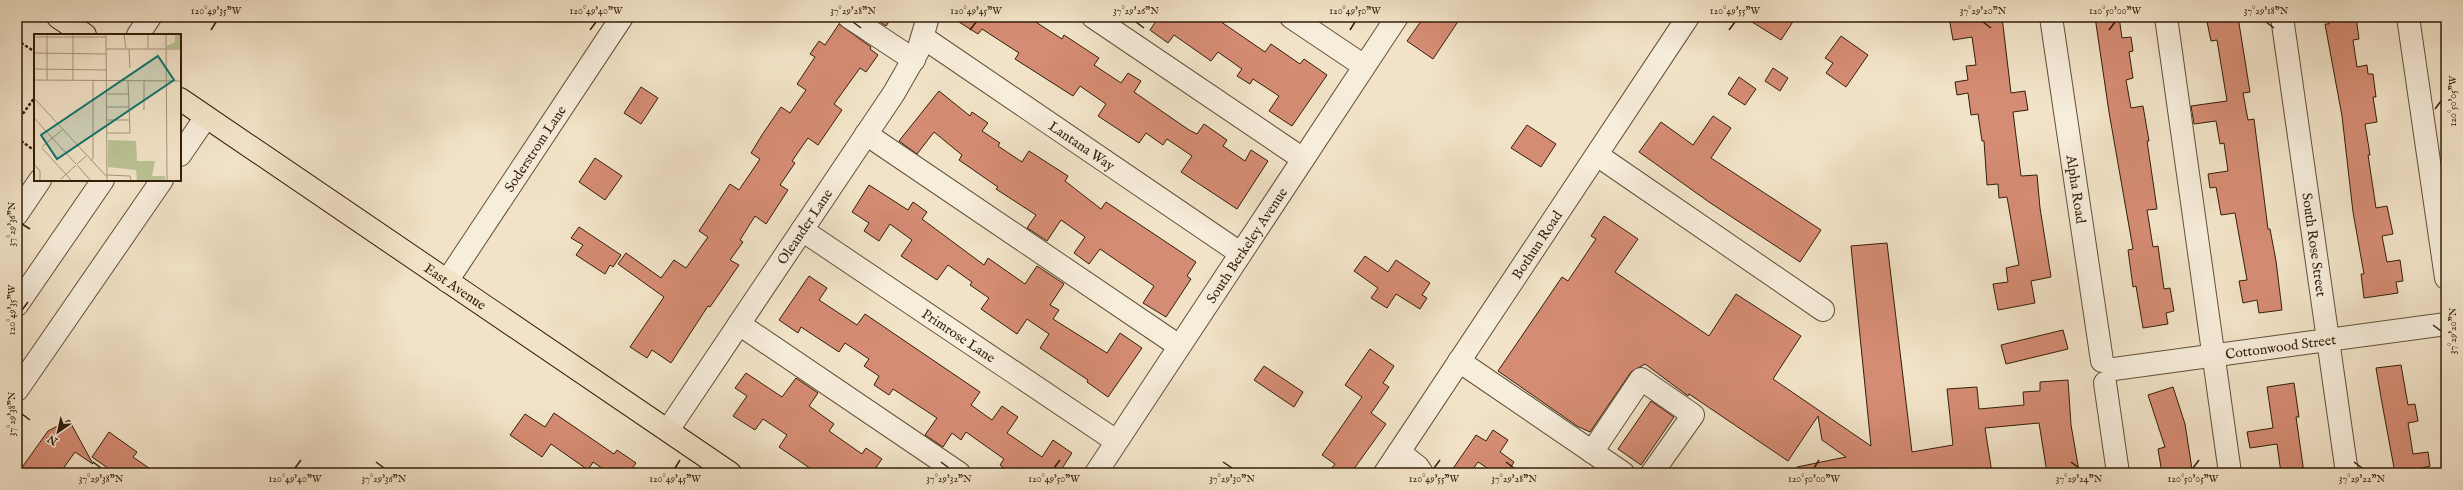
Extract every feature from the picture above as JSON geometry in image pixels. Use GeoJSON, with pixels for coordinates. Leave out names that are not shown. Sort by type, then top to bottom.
{"type":"FeatureCollection","features":[{"type":"Feature","properties":{"kind":"main road"},"geometry":{"type":"LineString","coordinates":[[58,17],[84,34]]}},
{"type":"Feature","properties":{"kind":"main road","name":"East Avenue"},"geometry":{"type":"LineString","coordinates":[[181,100],[730,473]]}},
{"type":"Feature","properties":{"kind":"street"},"geometry":{"type":"LineString","coordinates":[[139,34],[150,17]]}},
{"type":"Feature","properties":{"kind":"street","name":"Soderstrom Lane"},"geometry":{"type":"LineString","coordinates":[[447,281],[622,17]]}},
{"type":"Feature","properties":{"kind":"street"},"geometry":{"type":"LineString","coordinates":[[849,17],[914,60]]}},
{"type":"Feature","properties":{"kind":"street"},"geometry":{"type":"LineString","coordinates":[[1093,17],[1303,159]]}},
{"type":"Feature","properties":{"kind":"street"},"geometry":{"type":"LineString","coordinates":[[1291,17],[1364,66]]}},
{"type":"Feature","properties":{"kind":"street","name":"South Berkeley Avenue"},"geometry":{"type":"LineString","coordinates":[[1096,473],[1397,17]]}},
{"type":"Feature","properties":{"kind":"street","name":"Bothun Road"},"geometry":{"type":"LineString","coordinates":[[1385,473],[1688,17]]}},
{"type":"Feature","properties":{"kind":"street","name":"Alpha Road"},"geometry":{"type":"LineString","coordinates":[[2051,17],[2107,371],[2118,473]]}},
{"type":"Feature","properties":{"kind":"street"},"geometry":{"type":"LineString","coordinates":[[2166,17],[2230,473]]}},
{"type":"Feature","properties":{"kind":"street","name":"South Rose Street"},"geometry":{"type":"LineString","coordinates":[[2282,17],[2347,473]]}},
{"type":"Feature","properties":{"kind":"street"},"geometry":{"type":"LineString","coordinates":[[2408,17],[2446,278]]}},
{"type":"Feature","properties":{"kind":"street","name":"Oleander Lane"},"geometry":{"type":"LineString","coordinates":[[668,430],[914,60],[926,27]]}},
{"type":"Feature","properties":{"kind":"street","name":"Lantana Way"},"geometry":{"type":"LineString","coordinates":[[926,27],[1240,253]]}},
{"type":"Feature","properties":{"kind":"street"},"geometry":{"type":"LineString","coordinates":[[182,147],[206,117]]}},
{"type":"Feature","properties":{"kind":"street"},"geometry":{"type":"LineString","coordinates":[[866,134],[1179,346]]}},
{"type":"Feature","properties":{"kind":"street"},"geometry":{"type":"LineString","coordinates":[[1597,155],[1823,310]]}},
{"type":"Feature","properties":{"kind":"street"},"geometry":{"type":"LineString","coordinates":[[17,214],[39,181]]}},
{"type":"Feature","properties":{"kind":"street"},"geometry":{"type":"LineString","coordinates":[[17,305],[102,181]]}},
{"type":"Feature","properties":{"kind":"street"},"geometry":{"type":"LineString","coordinates":[[17,390],[161,181]]}},
{"type":"Feature","properties":{"kind":"street","name":"Primrose Lane"},"geometry":{"type":"LineString","coordinates":[[802,230],[1116,441]]}},
{"type":"Feature","properties":{"kind":"street"},"geometry":{"type":"LineString","coordinates":[[738,324],[959,473]]}},
{"type":"Feature","properties":{"kind":"street","name":"Cottonwood Street"},"geometry":{"type":"LineString","coordinates":[[2107,371],[2446,324]]}},
{"type":"Feature","properties":{"kind":"street"},"geometry":{"type":"LineString","coordinates":[[1459,361],[1623,473]]}},
{"type":"Feature","properties":{"kind":"street"},"geometry":{"type":"LineString","coordinates":[[1592,452],[1641,379],[1693,415],[1652,473]]}},
{"type":"Feature","properties":{"kind":"street"},"geometry":{"type":"LineString","coordinates":[[1399,452],[1418,467],[1422,473]]}},
{"type":"Feature","properties":{"kind":"path"},"geometry":{"type":"LineString","coordinates":[[17,40],[34,51]]}},
{"type":"Feature","properties":{"kind":"path"},"geometry":{"type":"LineString","coordinates":[[17,122],[34,98]]}},
{"type":"Feature","properties":{"kind":"path"},"geometry":{"type":"LineString","coordinates":[[17,138],[34,150]]}},
{"type":"Feature","properties":{"kind":"building"},"geometry":{"type":"Polygon","coordinates":[[[872,17],[892,17],[886,26],[872,17]]]}},
{"type":"Feature","properties":{"kind":"building"},"geometry":{"type":"Polygon","coordinates":[[[951,17],[1028,17],[1062,39],[1064,35],[1099,58],[1094,65],[1121,83],[1128,73],[1141,81],[1134,92],[1189,130],[1197,134],[1204,124],[1227,140],[1223,146],[1245,161],[1251,150],[1268,161],[1237,209],[1181,172],[1192,156],[1167,139],[1163,145],[1146,133],[1139,143],[1098,116],[1106,104],[1080,86],[1073,96],[1015,59],[1019,53],[982,29],[978,34],[951,17]]]}},
{"type":"Feature","properties":{"kind":"building"},"geometry":{"type":"Polygon","coordinates":[[[1159,17],[1214,17],[1265,52],[1271,44],[1300,64],[1304,59],[1327,75],[1292,126],[1269,111],[1279,96],[1253,79],[1250,84],[1237,76],[1242,69],[1218,52],[1211,61],[1174,35],[1168,43],[1150,30],[1159,17]]]}},
{"type":"Feature","properties":{"kind":"building"},"geometry":{"type":"Polygon","coordinates":[[[1424,17],[1461,17],[1433,59],[1407,41],[1424,17]]]}},
{"type":"Feature","properties":{"kind":"building"},"geometry":{"type":"Polygon","coordinates":[[[1744,17],[1796,17],[1781,40],[1744,17]]]}},
{"type":"Feature","properties":{"kind":"building"},"geometry":{"type":"Polygon","coordinates":[[[1949,17],[2002,17],[2011,93],[2025,91],[2028,110],[2013,112],[2021,176],[2037,175],[2040,208],[2051,277],[2031,281],[2035,303],[1998,310],[1993,284],[2008,282],[2006,268],[2019,265],[2007,197],[1999,198],[1998,184],[1987,185],[1984,141],[1982,141],[1978,114],[1971,115],[1968,93],[1957,95],[1955,82],[1968,80],[1966,66],[1976,65],[1972,37],[1953,40],[1949,17]]]}},
{"type":"Feature","properties":{"kind":"building"},"geometry":{"type":"Polygon","coordinates":[[[2095,17],[2119,17],[2122,38],[2131,37],[2133,51],[2129,52],[2133,78],[2126,80],[2131,108],[2143,106],[2149,141],[2147,141],[2157,209],[2147,210],[2153,247],[2158,246],[2164,289],[2170,288],[2174,311],[2166,313],[2168,324],[2143,328],[2136,286],[2133,287],[2128,250],[2133,249],[2109,112],[2095,17]]]}},
{"type":"Feature","properties":{"kind":"building"},"geometry":{"type":"Polygon","coordinates":[[[2206,17],[2238,17],[2250,92],[2243,93],[2248,120],[2254,119],[2268,229],[2270,229],[2276,261],[2282,310],[2259,313],[2257,300],[2243,303],[2239,281],[2247,280],[2235,213],[2221,215],[2216,187],[2210,188],[2208,174],[2228,171],[2224,143],[2220,144],[2216,121],[2194,124],[2191,106],[2227,101],[2217,40],[2211,41],[2206,17]]]}},
{"type":"Feature","properties":{"kind":"building"},"geometry":{"type":"Polygon","coordinates":[[[2328,17],[2356,17],[2359,39],[2353,40],[2357,67],[2367,65],[2368,74],[2373,74],[2376,97],[2373,97],[2377,122],[2365,124],[2370,155],[2368,155],[2376,208],[2387,206],[2393,234],[2382,236],[2387,262],[2400,260],[2403,281],[2396,282],[2398,293],[2364,298],[2361,274],[2364,274],[2353,212],[2342,116],[2325,24],[2329,24],[2328,17]]]}},
{"type":"Feature","properties":{"kind":"building"},"geometry":{"type":"Polygon","coordinates":[[[839,24],[871,47],[870,49],[878,55],[866,72],[860,68],[834,104],[842,110],[818,145],[808,138],[792,161],[795,163],[780,185],[788,190],[766,224],[755,216],[740,240],[743,242],[730,260],[739,265],[710,307],[708,306],[671,363],[652,350],[647,358],[630,347],[664,297],[618,264],[626,253],[661,278],[674,260],[686,268],[708,237],[699,231],[730,184],[739,190],[760,159],[751,153],[781,107],[790,113],[806,90],[797,84],[815,57],[810,54],[819,41],[825,45],[839,24]]]}},
{"type":"Feature","properties":{"kind":"building"},"geometry":{"type":"Polygon","coordinates":[[[1841,36],[1868,55],[1846,87],[1826,73],[1833,63],[1825,58],[1841,36]]]}},
{"type":"Feature","properties":{"kind":"building"},"geometry":{"type":"Polygon","coordinates":[[[1773,68],[1788,78],[1780,91],[1765,81],[1773,68]]]}},
{"type":"Feature","properties":{"kind":"building"},"geometry":{"type":"Polygon","coordinates":[[[1739,77],[1756,89],[1745,105],[1728,94],[1739,77]]]}},
{"type":"Feature","properties":{"kind":"building"},"geometry":{"type":"Polygon","coordinates":[[[641,87],[658,98],[641,124],[624,113],[641,87]]]}},
{"type":"Feature","properties":{"kind":"building"},"geometry":{"type":"Polygon","coordinates":[[[939,91],[970,116],[972,112],[988,123],[982,131],[1000,143],[998,146],[1022,162],[1029,151],[1068,176],[1065,181],[1101,209],[1106,202],[1196,262],[1187,276],[1191,279],[1166,317],[1143,303],[1154,286],[1100,249],[1089,264],[1074,253],[1085,237],[1061,220],[1047,241],[1027,228],[1036,215],[996,189],[998,187],[959,160],[962,155],[934,132],[917,154],[899,141],[939,91]]]}},
{"type":"Feature","properties":{"kind":"building"},"geometry":{"type":"Polygon","coordinates":[[[1713,116],[1731,128],[1711,158],[1821,230],[1800,262],[1709,202],[1639,152],[1661,122],[1693,145],[1713,116]]]}},
{"type":"Feature","properties":{"kind":"building"},"geometry":{"type":"Polygon","coordinates":[[[1527,125],[1556,144],[1541,167],[1511,148],[1527,125]]]}},
{"type":"Feature","properties":{"kind":"building"},"geometry":{"type":"Polygon","coordinates":[[[595,158],[622,176],[605,200],[579,182],[595,158]]]}},
{"type":"Feature","properties":{"kind":"building"},"geometry":{"type":"Polygon","coordinates":[[[869,185],[908,210],[913,202],[927,212],[922,219],[984,265],[988,258],[1025,284],[1037,266],[1064,284],[1050,305],[1059,310],[1053,319],[1107,353],[1120,333],[1142,348],[1108,397],[1087,382],[1088,380],[1040,348],[1049,334],[1027,319],[1017,334],[981,309],[989,298],[970,285],[972,282],[948,265],[937,280],[901,256],[912,240],[890,224],[879,241],[864,231],[869,223],[852,212],[869,185]]]}},
{"type":"Feature","properties":{"kind":"building"},"geometry":{"type":"Polygon","coordinates":[[[1604,216],[1638,239],[1615,272],[1709,336],[1736,294],[1801,336],[1773,379],[1871,446],[1851,246],[1887,243],[1912,452],[1953,445],[1947,389],[1977,387],[1979,409],[2024,405],[2023,392],[2040,391],[2040,382],[2068,380],[2071,425],[2079,471],[2047,473],[2039,423],[1985,428],[1992,473],[1797,473],[1797,467],[1846,457],[1822,440],[1818,416],[1788,461],[1689,394],[1688,396],[1645,364],[1631,372],[1590,432],[1577,426],[1498,371],[1562,277],[1568,281],[1596,239],[1591,236],[1604,216]]]}},
{"type":"Feature","properties":{"kind":"building"},"geometry":{"type":"Polygon","coordinates":[[[579,227],[621,255],[613,267],[610,265],[605,274],[576,255],[583,245],[571,238],[579,227]]]}},
{"type":"Feature","properties":{"kind":"building"},"geometry":{"type":"Polygon","coordinates":[[[1365,256],[1388,272],[1396,260],[1430,283],[1422,295],[1427,298],[1420,309],[1396,294],[1387,308],[1371,298],[1378,288],[1354,271],[1365,256]]]}},
{"type":"Feature","properties":{"kind":"building"},"geometry":{"type":"Polygon","coordinates":[[[809,276],[827,288],[819,300],[857,325],[865,314],[980,392],[971,405],[992,420],[1002,406],[1018,417],[1007,433],[1042,457],[1053,440],[1072,453],[1059,473],[1011,473],[1000,465],[1004,459],[966,432],[961,440],[952,433],[943,447],[925,435],[937,418],[893,389],[889,395],[874,385],[879,376],[864,366],[869,359],[845,343],[839,352],[801,327],[798,333],[779,320],[809,276]]]}},
{"type":"Feature","properties":{"kind":"building"},"geometry":{"type":"Polygon","coordinates":[[[2063,330],[2068,349],[2006,364],[2001,345],[2063,330]]]}},
{"type":"Feature","properties":{"kind":"building"},"geometry":{"type":"Polygon","coordinates":[[[1370,349],[1394,366],[1383,383],[1389,387],[1371,413],[1386,424],[1351,473],[1328,473],[1335,464],[1322,455],[1362,397],[1345,385],[1370,349]]]}},
{"type":"Feature","properties":{"kind":"building"},"geometry":{"type":"Polygon","coordinates":[[[2401,365],[2408,405],[2415,404],[2418,421],[2408,423],[2413,454],[2428,452],[2430,466],[2418,469],[2418,473],[2395,473],[2376,368],[2401,365]]]}},
{"type":"Feature","properties":{"kind":"building"},"geometry":{"type":"Polygon","coordinates":[[[1264,366],[1303,392],[1294,407],[1254,380],[1264,366]]]}},
{"type":"Feature","properties":{"kind":"building"},"geometry":{"type":"Polygon","coordinates":[[[746,373],[782,397],[796,378],[818,393],[809,406],[834,424],[829,431],[862,454],[866,448],[882,459],[872,473],[817,473],[779,447],[787,435],[763,419],[755,430],[733,416],[747,396],[735,388],[746,373]]]}},
{"type":"Feature","properties":{"kind":"building"},"geometry":{"type":"Polygon","coordinates":[[[2294,383],[2299,417],[2296,417],[2304,473],[2281,473],[2277,444],[2250,448],[2247,432],[2273,428],[2267,387],[2294,383]]]}},
{"type":"Feature","properties":{"kind":"building"},"geometry":{"type":"Polygon","coordinates":[[[2173,387],[2185,424],[2192,469],[2162,473],[2158,449],[2165,447],[2148,395],[2173,387]]]}},
{"type":"Feature","properties":{"kind":"building"},"geometry":{"type":"Polygon","coordinates":[[[1651,401],[1674,417],[1641,465],[1618,449],[1651,401]]]}},
{"type":"Feature","properties":{"kind":"building"},"geometry":{"type":"Polygon","coordinates":[[[554,413],[614,454],[617,450],[636,463],[629,473],[609,473],[593,462],[588,470],[551,444],[542,457],[510,435],[525,414],[545,427],[554,413]]]}},
{"type":"Feature","properties":{"kind":"building"},"geometry":{"type":"Polygon","coordinates":[[[69,420],[93,464],[75,452],[60,473],[18,473],[48,431],[69,420]]]}},
{"type":"Feature","properties":{"kind":"building"},"geometry":{"type":"Polygon","coordinates":[[[1493,430],[1508,440],[1500,452],[1514,462],[1507,473],[1495,473],[1478,462],[1470,473],[1450,473],[1476,435],[1486,441],[1493,430]]]}},
{"type":"Feature","properties":{"kind":"building"},"geometry":{"type":"Polygon","coordinates":[[[109,432],[137,452],[133,457],[156,473],[115,473],[92,457],[109,432]]]}}]}
